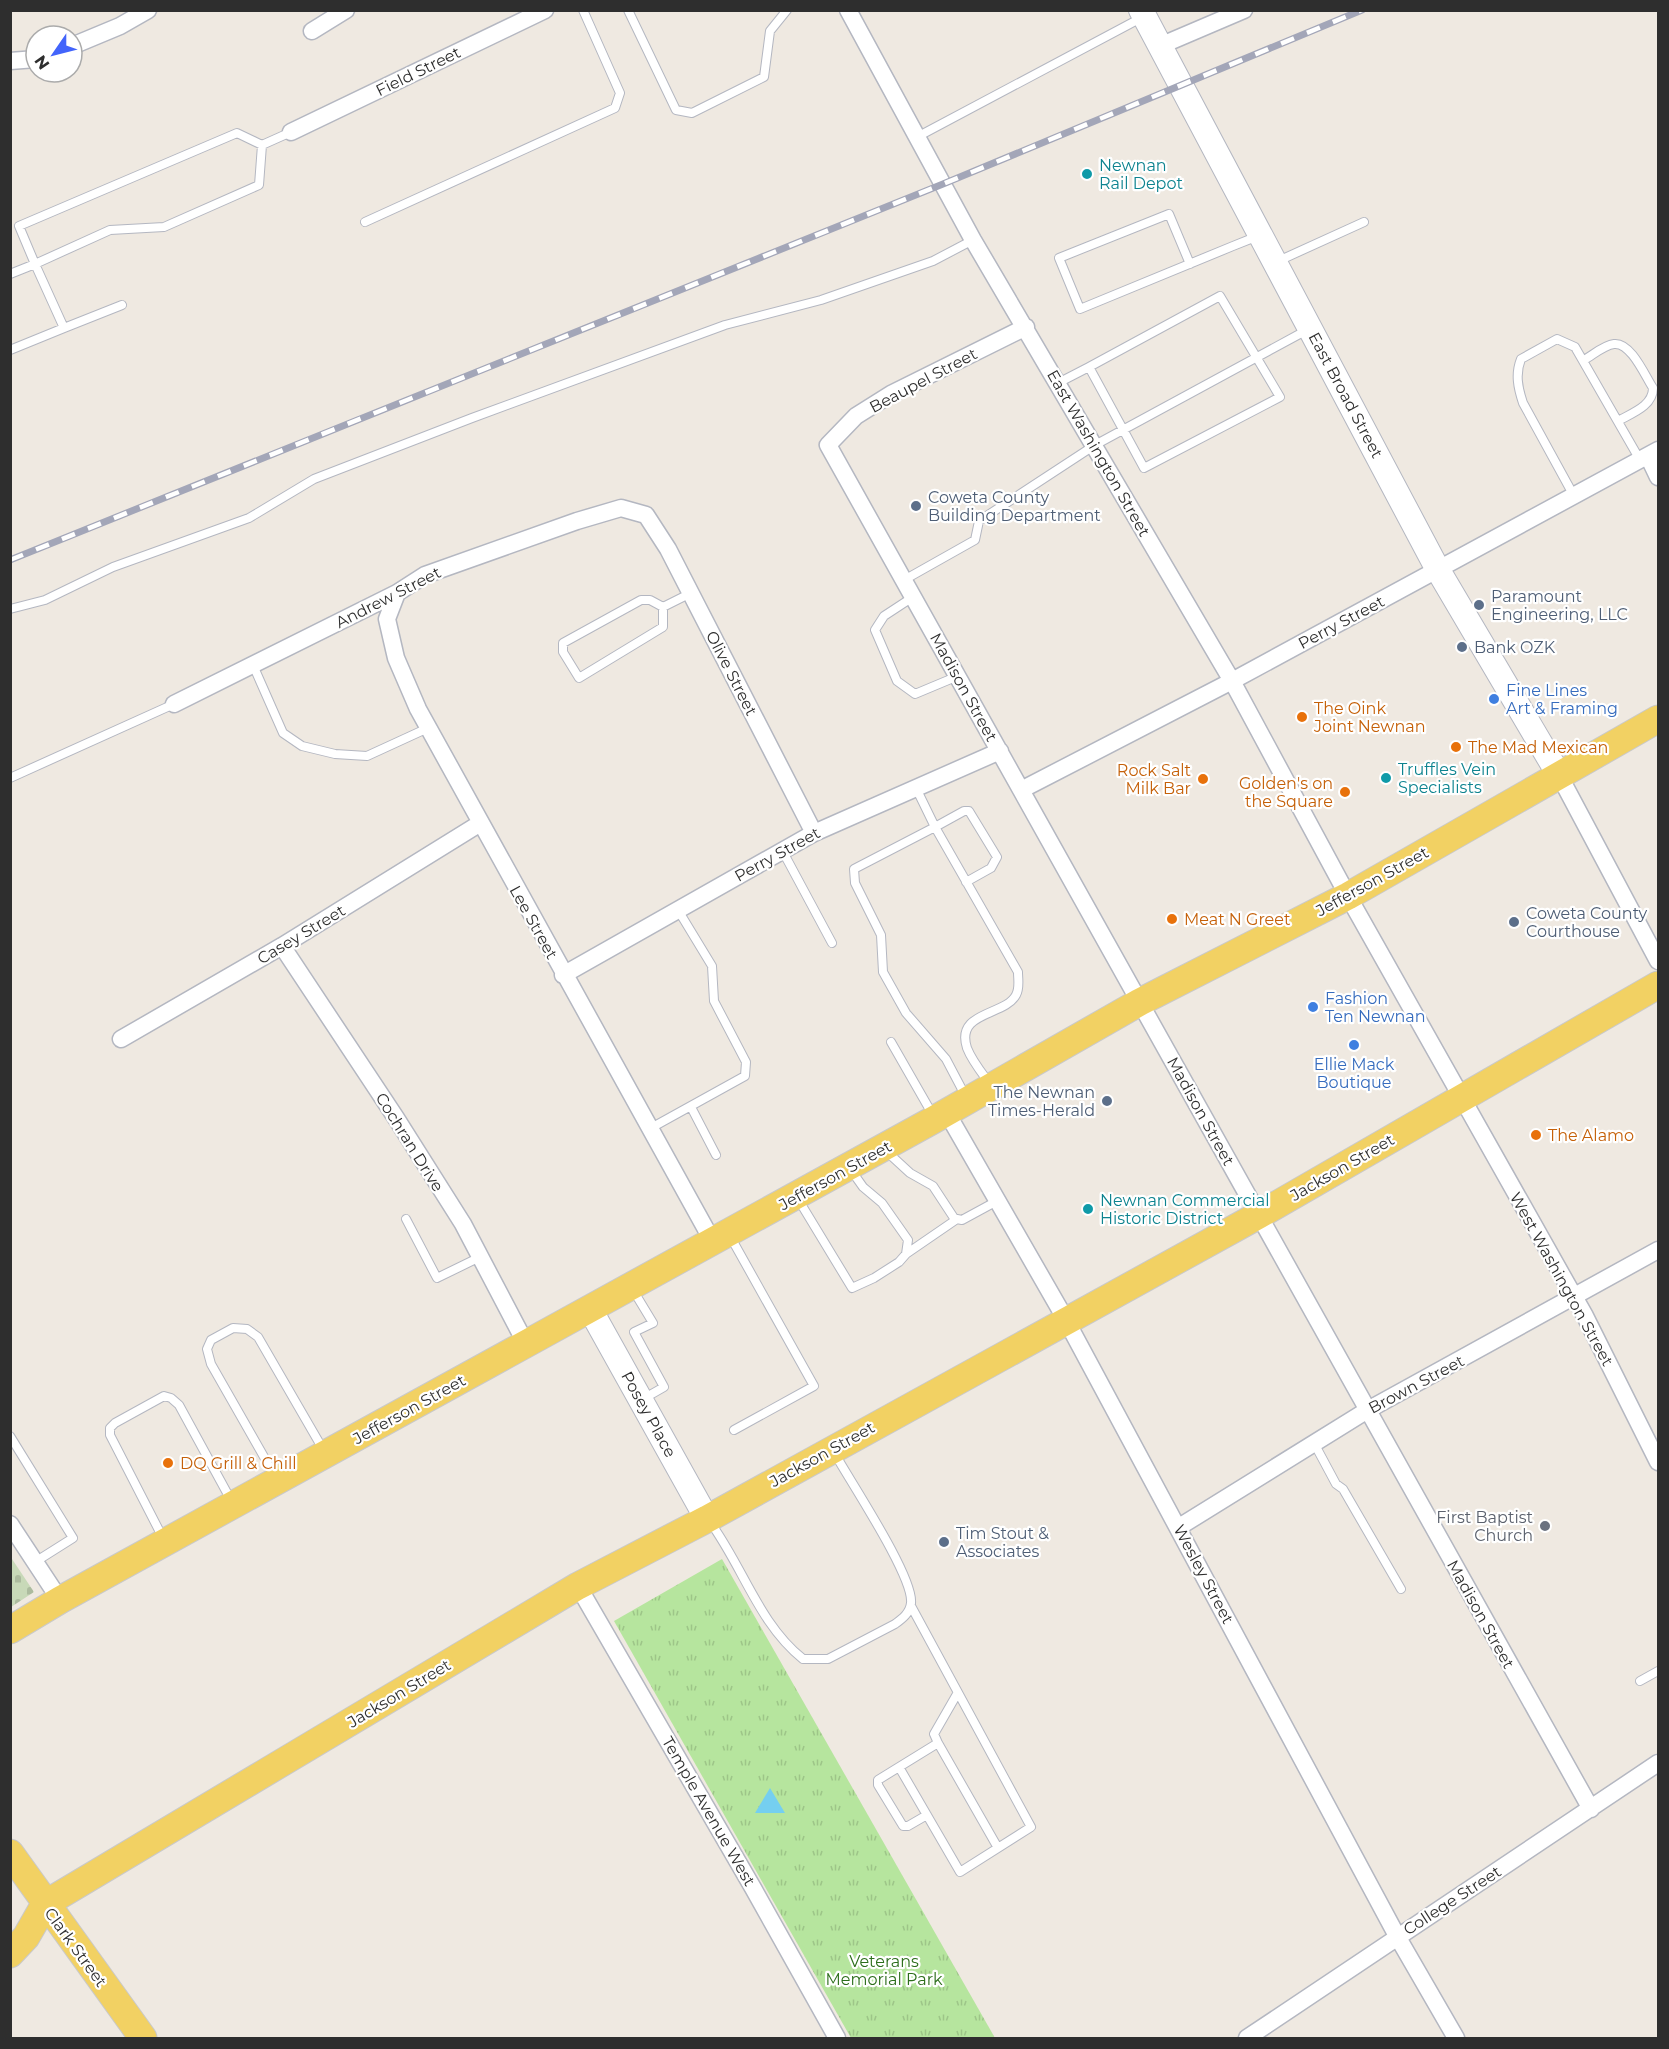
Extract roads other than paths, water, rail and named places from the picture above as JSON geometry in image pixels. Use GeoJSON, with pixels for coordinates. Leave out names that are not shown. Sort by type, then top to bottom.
{"type":"FeatureCollection","features":[{"type":"Feature","properties":{"kind":"main road","name":"Jefferson Street"},"geometry":{"type":"LineString","coordinates":[[10,1630],[165,1542],[950,1111],[1140,1002],[1348,897],[1659,719]]}},
{"type":"Feature","properties":{"kind":"main road","name":"Jackson Street"},"geometry":{"type":"LineString","coordinates":[[10,1954],[26,1937],[45,1904],[578,1586],[707,1519],[1259,1215],[1659,985]]}},
{"type":"Feature","properties":{"kind":"main road","name":"Clark Street"},"geometry":{"type":"LineString","coordinates":[[10,1853],[143,2038]]}},
{"type":"Feature","properties":{"kind":"street"},"geometry":{"type":"LineString","coordinates":[[84,41],[120,26],[148,10]]}},
{"type":"Feature","properties":{"kind":"street"},"geometry":{"type":"LineString","coordinates":[[312,31],[346,10]]}},
{"type":"Feature","properties":{"kind":"street","name":"Field Street"},"geometry":{"type":"LineString","coordinates":[[291,132],[545,10]]}},
{"type":"Feature","properties":{"kind":"street","name":"East Washington Street"},"geometry":{"type":"LineString","coordinates":[[848,10],[973,240],[1232,681],[1348,897]]}},
{"type":"Feature","properties":{"kind":"street"},"geometry":{"type":"LineString","coordinates":[[1162,45],[1244,10]]}},
{"type":"Feature","properties":{"kind":"street","name":"East Broad Street"},"geometry":{"type":"LineString","coordinates":[[1143,13],[1162,45],[1438,570],[1559,775]]}},
{"type":"Feature","properties":{"kind":"street","name":"Beaupel Street"},"geometry":{"type":"LineString","coordinates":[[828,445],[856,416],[891,394],[1026,327]]}},
{"type":"Feature","properties":{"kind":"street","name":"Madison Street"},"geometry":{"type":"LineString","coordinates":[[828,445],[1259,1215],[1366,1411],[1591,1809]]}},
{"type":"Feature","properties":{"kind":"street"},"geometry":{"type":"LineString","coordinates":[[1649,455],[1659,477]]}},
{"type":"Feature","properties":{"kind":"street","name":"Perry Street"},"geometry":{"type":"LineString","coordinates":[[1021,790],[1232,681],[1649,455]]}},
{"type":"Feature","properties":{"kind":"street","name":"Andrew Street"},"geometry":{"type":"LineString","coordinates":[[174,704],[397,593],[425,575],[577,520],[621,508],[645,515]]}},
{"type":"Feature","properties":{"kind":"street","name":"Olive Street"},"geometry":{"type":"LineString","coordinates":[[645,515],[668,549],[814,833]]}},
{"type":"Feature","properties":{"kind":"street","name":"Lee Street"},"geometry":{"type":"LineString","coordinates":[[397,593],[387,619],[396,658],[428,728],[563,975],[651,1128],[720,1238]]}},
{"type":"Feature","properties":{"kind":"street","name":"Perry Street"},"geometry":{"type":"LineString","coordinates":[[563,975],[814,833],[1000,751]]}},
{"type":"Feature","properties":{"kind":"street"},"geometry":{"type":"LineString","coordinates":[[1559,775],[1659,961]]}},
{"type":"Feature","properties":{"kind":"street","name":"Casey Street"},"geometry":{"type":"LineString","coordinates":[[121,1039],[282,946],[479,824]]}},
{"type":"Feature","properties":{"kind":"street","name":"West Washington Street"},"geometry":{"type":"LineString","coordinates":[[1348,897],[1575,1299],[1659,1462]]}},
{"type":"Feature","properties":{"kind":"street","name":"Cochran Drive"},"geometry":{"type":"LineString","coordinates":[[282,946],[463,1224],[526,1344]]}},
{"type":"Feature","properties":{"kind":"street","name":"Wesley Street"},"geometry":{"type":"LineString","coordinates":[[950,1111],[1179,1527],[1397,1936],[1456,2038]]}},
{"type":"Feature","properties":{"kind":"street","name":"Brown Street"},"geometry":{"type":"LineString","coordinates":[[1179,1527],[1366,1411],[1575,1299],[1659,1251]]}},
{"type":"Feature","properties":{"kind":"street","name":"Posey Place"},"geometry":{"type":"LineString","coordinates":[[590,1309],[707,1519]]}},
{"type":"Feature","properties":{"kind":"street"},"geometry":{"type":"LineString","coordinates":[[10,1524],[60,1600]]}},
{"type":"Feature","properties":{"kind":"street","name":"Temple Avenue West"},"geometry":{"type":"LineString","coordinates":[[578,1586],[837,2038]]}},
{"type":"Feature","properties":{"kind":"street","name":"College Street"},"geometry":{"type":"LineString","coordinates":[[1247,2038],[1659,1763]]}},
{"type":"Feature","properties":{"kind":"lane"},"geometry":{"type":"LineString","coordinates":[[365,222],[615,108],[620,93],[584,10]]}},
{"type":"Feature","properties":{"kind":"lane"},"geometry":{"type":"LineString","coordinates":[[628,10],[676,110],[692,113],[764,77],[770,31],[787,10]]}},
{"type":"Feature","properties":{"kind":"lane"},"geometry":{"type":"LineString","coordinates":[[916,138],[1143,13]]}},
{"type":"Feature","properties":{"kind":"lane"},"geometry":{"type":"LineString","coordinates":[[64,328],[19,226],[237,133],[262,145],[291,132]]}},
{"type":"Feature","properties":{"kind":"lane"},"geometry":{"type":"LineString","coordinates":[[10,274],[110,230],[164,227],[259,185],[262,145]]}},
{"type":"Feature","properties":{"kind":"lane"},"geometry":{"type":"LineString","coordinates":[[1190,264],[1169,214],[1059,258],[1080,309],[1190,264],[1261,234]]}},
{"type":"Feature","properties":{"kind":"lane"},"geometry":{"type":"LineString","coordinates":[[1276,262],[1364,222]]}},
{"type":"Feature","properties":{"kind":"lane"},"geometry":{"type":"LineString","coordinates":[[10,609],[45,600],[113,567],[249,518],[314,479],[462,422],[725,326],[820,300],[933,261],[973,240]]}},
{"type":"Feature","properties":{"kind":"lane"},"geometry":{"type":"LineString","coordinates":[[1058,383],[1220,296],[1280,397],[1144,468],[1089,367]]}},
{"type":"Feature","properties":{"kind":"lane"},"geometry":{"type":"LineString","coordinates":[[10,351],[122,305]]}},
{"type":"Feature","properties":{"kind":"lane"},"geometry":{"type":"LineString","coordinates":[[904,580],[975,540],[979,521],[1095,445],[1310,328]]}},
{"type":"Feature","properties":{"kind":"lane"},"geometry":{"type":"LineString","coordinates":[[1574,496],[1523,403],[1518,389],[1517,369],[1521,359],[1557,339],[1575,347],[1618,421],[1649,455]]}},
{"type":"Feature","properties":{"kind":"lane"},"geometry":{"type":"LineString","coordinates":[[1584,360],[1612,344],[1621,345],[1629,351],[1653,388],[1653,395],[1648,403],[1618,421]]}},
{"type":"Feature","properties":{"kind":"lane"},"geometry":{"type":"LineString","coordinates":[[663,607],[691,593]]}},
{"type":"Feature","properties":{"kind":"lane"},"geometry":{"type":"LineString","coordinates":[[913,597],[884,616],[875,630],[897,681],[915,694],[957,676]]}},
{"type":"Feature","properties":{"kind":"lane"},"geometry":{"type":"LineString","coordinates":[[641,600],[650,600],[663,607],[663,627],[586,676],[577,676],[563,652],[563,643],[566,639],[641,600]]}},
{"type":"Feature","properties":{"kind":"lane"},"geometry":{"type":"LineString","coordinates":[[252,665],[283,733],[302,746],[335,754],[367,756],[428,728]]}},
{"type":"Feature","properties":{"kind":"lane"},"geometry":{"type":"LineString","coordinates":[[10,778],[174,704]]}},
{"type":"Feature","properties":{"kind":"lane"},"geometry":{"type":"LineString","coordinates":[[916,788],[934,827],[1018,972],[1018,989],[1015,998],[975,1020],[968,1028],[965,1040],[968,1051],[992,1087]]}},
{"type":"Feature","properties":{"kind":"lane"},"geometry":{"type":"LineString","coordinates":[[950,1111],[946,1059],[906,1013],[883,972],[879,928],[855,883],[854,869],[964,811],[969,811],[996,856],[996,862],[991,868],[966,882]]}},
{"type":"Feature","properties":{"kind":"lane"},"geometry":{"type":"LineString","coordinates":[[782,850],[832,943]]}},
{"type":"Feature","properties":{"kind":"lane"},"geometry":{"type":"LineString","coordinates":[[651,1128],[745,1076],[747,1070],[746,1062],[714,1001],[712,966],[678,910]]}},
{"type":"Feature","properties":{"kind":"lane"},"geometry":{"type":"LineString","coordinates":[[891,1042],[950,1111]]}},
{"type":"Feature","properties":{"kind":"lane"},"geometry":{"type":"LineString","coordinates":[[691,1107],[716,1155]]}},
{"type":"Feature","properties":{"kind":"lane"},"geometry":{"type":"LineString","coordinates":[[883,1148],[910,1173],[933,1186],[954,1218],[962,1220],[998,1201]]}},
{"type":"Feature","properties":{"kind":"lane"},"geometry":{"type":"LineString","coordinates":[[849,1167],[863,1187],[882,1203],[908,1240],[906,1254]]}},
{"type":"Feature","properties":{"kind":"lane"},"geometry":{"type":"LineString","coordinates":[[796,1196],[852,1288],[899,1262],[906,1254],[957,1219]]}},
{"type":"Feature","properties":{"kind":"lane"},"geometry":{"type":"LineString","coordinates":[[406,1219],[437,1278],[480,1257]]}},
{"type":"Feature","properties":{"kind":"lane"},"geometry":{"type":"LineString","coordinates":[[720,1238],[814,1386],[734,1430]]}},
{"type":"Feature","properties":{"kind":"lane"},"geometry":{"type":"LineString","coordinates":[[631,1287],[653,1323],[634,1332],[664,1387],[641,1400]]}},
{"type":"Feature","properties":{"kind":"lane"},"geometry":{"type":"LineString","coordinates":[[277,1481],[211,1364],[207,1349],[211,1340],[233,1328],[247,1329],[258,1337],[326,1454]]}},
{"type":"Feature","properties":{"kind":"lane"},"geometry":{"type":"LineString","coordinates":[[165,1542],[110,1435],[110,1428],[115,1423],[164,1396],[171,1398],[179,1405],[234,1505]]}},
{"type":"Feature","properties":{"kind":"lane"},"geometry":{"type":"LineString","coordinates":[[10,1436],[73,1538],[35,1562]]}},
{"type":"Feature","properties":{"kind":"lane"},"geometry":{"type":"LineString","coordinates":[[1314,1443],[1336,1484],[1343,1488],[1401,1589]]}},
{"type":"Feature","properties":{"kind":"lane"},"geometry":{"type":"LineString","coordinates":[[831,1449],[893,1554],[909,1592],[911,1606],[1031,1827],[960,1872],[899,1767]]}},
{"type":"Feature","properties":{"kind":"lane"},"geometry":{"type":"LineString","coordinates":[[707,1519],[727,1546],[770,1625],[785,1644],[803,1659],[828,1659],[845,1651],[895,1624],[903,1618],[911,1606]]}},
{"type":"Feature","properties":{"kind":"lane"},"geometry":{"type":"LineString","coordinates":[[1640,1681],[1659,1671]]}},
{"type":"Feature","properties":{"kind":"lane"},"geometry":{"type":"LineString","coordinates":[[957,1694],[934,1734],[998,1848]]}},
{"type":"Feature","properties":{"kind":"lane"},"geometry":{"type":"LineString","coordinates":[[927,1815],[908,1826],[903,1826],[878,1785],[878,1780],[938,1743]]}},
{"type":"Feature","properties":{"kind":"water"},"geometry":{"type":"Polygon","coordinates":[[[770,1788],[785,1813],[755,1813],[770,1788]]]}},
{"type":"Feature","properties":{"kind":"railway"},"geometry":{"type":"LineString","coordinates":[[10,560],[943,184],[1362,10]]}},
{"type":"Feature","properties":{"kind":"place","name":"Newnan Rail Depot"},"geometry":{"type":"Point","coordinates":[1087,174]}},
{"type":"Feature","properties":{"kind":"place","name":"Coweta County Building Department"},"geometry":{"type":"Point","coordinates":[916,506]}},
{"type":"Feature","properties":{"kind":"place","name":"Paramount Engineering, LLC"},"geometry":{"type":"Point","coordinates":[1479,605]}},
{"type":"Feature","properties":{"kind":"place","name":"Bank OZK"},"geometry":{"type":"Point","coordinates":[1462,647]}},
{"type":"Feature","properties":{"kind":"place","name":"Fine Lines Art & Framing"},"geometry":{"type":"Point","coordinates":[1494,699]}},
{"type":"Feature","properties":{"kind":"place","name":"The Oink Joint Newnan"},"geometry":{"type":"Point","coordinates":[1302,717]}},
{"type":"Feature","properties":{"kind":"place","name":"The Mad Mexican"},"geometry":{"type":"Point","coordinates":[1456,747]}},
{"type":"Feature","properties":{"kind":"place","name":"Truffles Vein Specialists"},"geometry":{"type":"Point","coordinates":[1386,778]}},
{"type":"Feature","properties":{"kind":"place","name":"Rock Salt Milk Bar"},"geometry":{"type":"Point","coordinates":[1203,779]}},
{"type":"Feature","properties":{"kind":"place","name":"Golden's on the Square"},"geometry":{"type":"Point","coordinates":[1345,792]}},
{"type":"Feature","properties":{"kind":"place","name":"Meat N Greet"},"geometry":{"type":"Point","coordinates":[1172,919]}},
{"type":"Feature","properties":{"kind":"place","name":"Coweta County Courthouse"},"geometry":{"type":"Point","coordinates":[1514,922]}},
{"type":"Feature","properties":{"kind":"place","name":"Fashion Ten Newnan"},"geometry":{"type":"Point","coordinates":[1313,1007]}},
{"type":"Feature","properties":{"kind":"place","name":"Ellie Mack Boutique"},"geometry":{"type":"Point","coordinates":[1354,1045]}},
{"type":"Feature","properties":{"kind":"place","name":"The Newnan Times-Herald"},"geometry":{"type":"Point","coordinates":[1107,1101]}},
{"type":"Feature","properties":{"kind":"place","name":"The Alamo"},"geometry":{"type":"Point","coordinates":[1536,1135]}},
{"type":"Feature","properties":{"kind":"place","name":"Newnan Commercial Historic District"},"geometry":{"type":"Point","coordinates":[1088,1209]}},
{"type":"Feature","properties":{"kind":"place","name":"DQ Grill & Chill"},"geometry":{"type":"Point","coordinates":[168,1463]}},
{"type":"Feature","properties":{"kind":"place","name":"First Baptist Church"},"geometry":{"type":"Point","coordinates":[1545,1526]}},
{"type":"Feature","properties":{"kind":"place","name":"Tim Stout & Associates"},"geometry":{"type":"Point","coordinates":[944,1542]}},
{"type":"Feature","properties":{"kind":"park label","name":"Veterans Memorial Park"},"geometry":{"type":"Point","coordinates":[884,1970]}}]}
